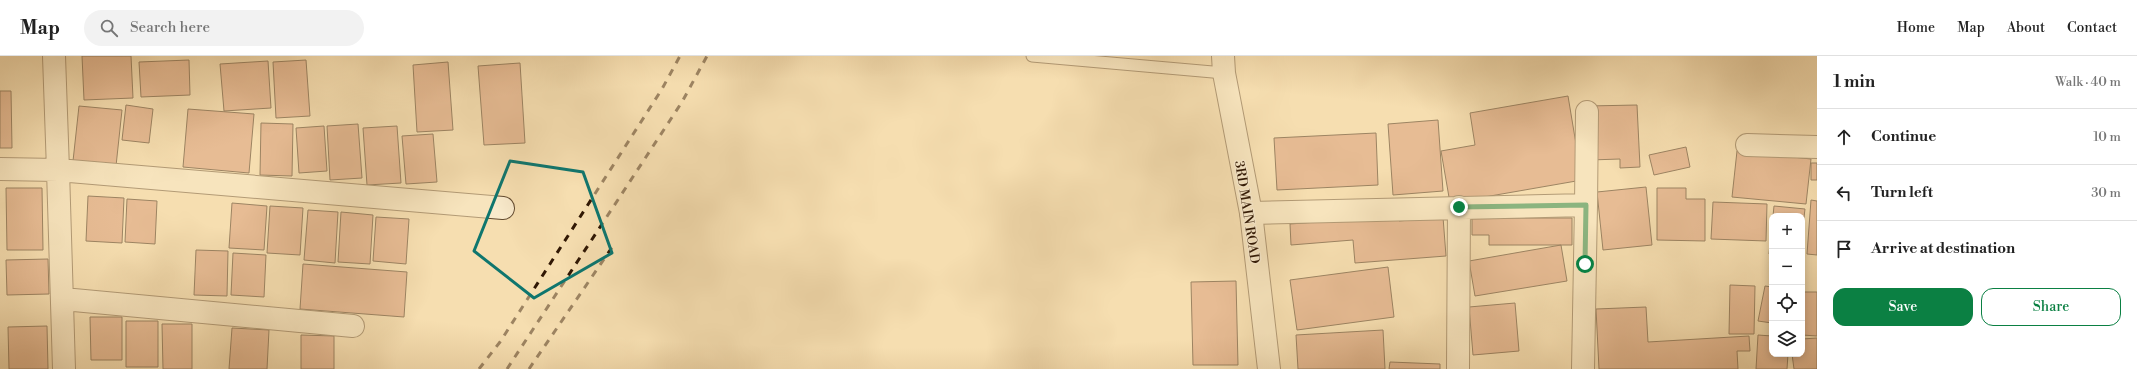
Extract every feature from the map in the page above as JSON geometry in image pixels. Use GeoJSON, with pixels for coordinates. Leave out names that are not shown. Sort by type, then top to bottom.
{"type":"FeatureCollection","features":[{"type":"Feature","properties":{"kind":"street"},"geometry":{"type":"LineString","coordinates":[[54,56],[64,369]]}},
{"type":"Feature","properties":{"kind":"street","name":"3RD MAIN ROAD"},"geometry":{"type":"LineString","coordinates":[[1224,64],[1251,213],[1269,369]]}},
{"type":"Feature","properties":{"kind":"street"},"geometry":{"type":"LineString","coordinates":[[1583,369],[1587,112]]}},
{"type":"Feature","properties":{"kind":"street"},"geometry":{"type":"LineString","coordinates":[[1747,145],[1817,147]]}},
{"type":"Feature","properties":{"kind":"street"},"geometry":{"type":"LineString","coordinates":[[0,169],[58,170],[502,208]]}},
{"type":"Feature","properties":{"kind":"street"},"geometry":{"type":"LineString","coordinates":[[1251,213],[1586,205]]}},
{"type":"Feature","properties":{"kind":"street"},"geometry":{"type":"LineString","coordinates":[[1458,369],[1459,207]]}},
{"type":"Feature","properties":{"kind":"street"},"geometry":{"type":"LineString","coordinates":[[62,300],[353,326]]}},
{"type":"Feature","properties":{"kind":"lane"},"geometry":{"type":"LineString","coordinates":[[1032,56],[1224,64]]}},
{"type":"Feature","properties":{"kind":"highlighted area"},"geometry":{"type":"Polygon","coordinates":[[[510,161],[583,172],[612,253],[534,298],[474,251],[510,161]]]}},
{"type":"Feature","properties":{"kind":"building"},"geometry":{"type":"Polygon","coordinates":[[[82,56],[131,56],[133,98],[84,100],[82,56]]]}},
{"type":"Feature","properties":{"kind":"building"},"geometry":{"type":"Polygon","coordinates":[[[189,60],[190,95],[141,97],[139,62],[189,60]]]}},
{"type":"Feature","properties":{"kind":"building"},"geometry":{"type":"Polygon","coordinates":[[[306,60],[310,116],[276,118],[273,62],[306,60]]]}},
{"type":"Feature","properties":{"kind":"building"},"geometry":{"type":"Polygon","coordinates":[[[268,61],[271,108],[224,111],[220,64],[268,61]]]}},
{"type":"Feature","properties":{"kind":"building"},"geometry":{"type":"Polygon","coordinates":[[[448,62],[453,130],[417,132],[413,65],[448,62]]]}},
{"type":"Feature","properties":{"kind":"building"},"geometry":{"type":"Polygon","coordinates":[[[520,63],[525,143],[484,145],[478,66],[520,63]]]}},
{"type":"Feature","properties":{"kind":"building"},"geometry":{"type":"Polygon","coordinates":[[[0,91],[11,91],[12,148],[0,148],[0,91]]]}},
{"type":"Feature","properties":{"kind":"building"},"geometry":{"type":"Polygon","coordinates":[[[1568,96],[1582,180],[1450,203],[1441,151],[1475,145],[1470,113],[1568,96]]]}},
{"type":"Feature","properties":{"kind":"building"},"geometry":{"type":"Polygon","coordinates":[[[126,105],[153,109],[149,143],[122,140],[126,105]]]}},
{"type":"Feature","properties":{"kind":"building"},"geometry":{"type":"Polygon","coordinates":[[[1637,105],[1640,167],[1620,168],[1620,159],[1590,160],[1588,106],[1637,105]]]}},
{"type":"Feature","properties":{"kind":"building"},"geometry":{"type":"Polygon","coordinates":[[[79,106],[122,110],[116,166],[73,161],[79,106]]]}},
{"type":"Feature","properties":{"kind":"building"},"geometry":{"type":"Polygon","coordinates":[[[188,109],[254,114],[249,173],[183,167],[188,109]]]}},
{"type":"Feature","properties":{"kind":"building"},"geometry":{"type":"Polygon","coordinates":[[[1438,120],[1443,191],[1393,195],[1388,124],[1438,120]]]}},
{"type":"Feature","properties":{"kind":"building"},"geometry":{"type":"Polygon","coordinates":[[[261,123],[293,124],[292,176],[260,175],[261,123]]]}},
{"type":"Feature","properties":{"kind":"building"},"geometry":{"type":"Polygon","coordinates":[[[358,124],[362,178],[330,180],[327,126],[358,124]]]}},
{"type":"Feature","properties":{"kind":"building"},"geometry":{"type":"Polygon","coordinates":[[[324,126],[327,171],[299,173],[296,128],[324,126]]]}},
{"type":"Feature","properties":{"kind":"building"},"geometry":{"type":"Polygon","coordinates":[[[397,126],[401,183],[367,185],[363,128],[397,126]]]}},
{"type":"Feature","properties":{"kind":"building"},"geometry":{"type":"Polygon","coordinates":[[[1376,133],[1378,185],[1277,190],[1274,138],[1376,133]]]}},
{"type":"Feature","properties":{"kind":"building"},"geometry":{"type":"Polygon","coordinates":[[[433,134],[437,182],[406,184],[402,136],[433,134]]]}},
{"type":"Feature","properties":{"kind":"building"},"geometry":{"type":"Polygon","coordinates":[[[1686,147],[1690,167],[1654,175],[1649,155],[1686,147]]]}},
{"type":"Feature","properties":{"kind":"building"},"geometry":{"type":"Polygon","coordinates":[[[1737,151],[1811,159],[1806,204],[1732,197],[1737,151]]]}},
{"type":"Feature","properties":{"kind":"building"},"geometry":{"type":"Polygon","coordinates":[[[1811,163],[1817,163],[1817,180],[1811,180],[1811,163]]]}},
{"type":"Feature","properties":{"kind":"building"},"geometry":{"type":"Polygon","coordinates":[[[1646,187],[1652,245],[1603,250],[1597,192],[1646,187]]]}},
{"type":"Feature","properties":{"kind":"building"},"geometry":{"type":"Polygon","coordinates":[[[6,188],[42,188],[43,250],[7,250],[6,188]]]}},
{"type":"Feature","properties":{"kind":"building"},"geometry":{"type":"Polygon","coordinates":[[[1657,188],[1686,188],[1686,199],[1705,199],[1705,241],[1657,240],[1657,188]]]}},
{"type":"Feature","properties":{"kind":"building"},"geometry":{"type":"Polygon","coordinates":[[[88,196],[124,198],[122,243],[86,241],[88,196]]]}},
{"type":"Feature","properties":{"kind":"building"},"geometry":{"type":"Polygon","coordinates":[[[127,199],[157,201],[155,244],[125,242],[127,199]]]}},
{"type":"Feature","properties":{"kind":"building"},"geometry":{"type":"Polygon","coordinates":[[[1811,200],[1817,201],[1817,255],[1807,254],[1811,200]]]}},
{"type":"Feature","properties":{"kind":"building"},"geometry":{"type":"Polygon","coordinates":[[[1713,202],[1767,204],[1766,241],[1711,239],[1713,202]]]}},
{"type":"Feature","properties":{"kind":"building"},"geometry":{"type":"Polygon","coordinates":[[[232,203],[267,206],[264,250],[229,248],[232,203]]]}},
{"type":"Feature","properties":{"kind":"building"},"geometry":{"type":"Polygon","coordinates":[[[270,206],[303,208],[300,255],[267,253],[270,206]]]}},
{"type":"Feature","properties":{"kind":"building"},"geometry":{"type":"Polygon","coordinates":[[[1774,206],[1805,209],[1805,213],[1773,213],[1774,206]]]}},
{"type":"Feature","properties":{"kind":"building"},"geometry":{"type":"Polygon","coordinates":[[[308,210],[338,212],[335,263],[304,260],[308,210]]]}},
{"type":"Feature","properties":{"kind":"building"},"geometry":{"type":"Polygon","coordinates":[[[341,212],[373,215],[370,264],[338,262],[341,212]]]}},
{"type":"Feature","properties":{"kind":"building"},"geometry":{"type":"Polygon","coordinates":[[[1399,216],[1399,221],[1443,217],[1446,256],[1355,263],[1353,240],[1291,245],[1290,224],[1399,216]]]}},
{"type":"Feature","properties":{"kind":"building"},"geometry":{"type":"Polygon","coordinates":[[[376,217],[409,219],[406,264],[373,261],[376,217]]]}},
{"type":"Feature","properties":{"kind":"building"},"geometry":{"type":"Polygon","coordinates":[[[1472,218],[1572,218],[1572,245],[1489,245],[1489,235],[1472,235],[1472,218]]]}},
{"type":"Feature","properties":{"kind":"building"},"geometry":{"type":"Polygon","coordinates":[[[1561,245],[1567,281],[1475,296],[1469,261],[1561,245]]]}},
{"type":"Feature","properties":{"kind":"building"},"geometry":{"type":"Polygon","coordinates":[[[196,250],[228,251],[227,296],[194,295],[196,250]]]}},
{"type":"Feature","properties":{"kind":"building"},"geometry":{"type":"Polygon","coordinates":[[[233,253],[266,255],[264,297],[231,295],[233,253]]]}},
{"type":"Feature","properties":{"kind":"building"},"geometry":{"type":"Polygon","coordinates":[[[48,259],[49,294],[7,295],[6,260],[48,259]]]}},
{"type":"Feature","properties":{"kind":"building"},"geometry":{"type":"Polygon","coordinates":[[[303,264],[407,272],[404,317],[300,309],[303,264]]]}},
{"type":"Feature","properties":{"kind":"building"},"geometry":{"type":"Polygon","coordinates":[[[1388,267],[1394,317],[1297,330],[1290,280],[1388,267]]]}},
{"type":"Feature","properties":{"kind":"building"},"geometry":{"type":"Polygon","coordinates":[[[1236,281],[1238,365],[1193,365],[1191,282],[1236,281]]]}},
{"type":"Feature","properties":{"kind":"building"},"geometry":{"type":"Polygon","coordinates":[[[1730,285],[1755,286],[1754,334],[1729,334],[1730,285]]]}},
{"type":"Feature","properties":{"kind":"building"},"geometry":{"type":"Polygon","coordinates":[[[1765,286],[1769,287],[1769,323],[1758,321],[1765,286]]]}},
{"type":"Feature","properties":{"kind":"building"},"geometry":{"type":"Polygon","coordinates":[[[1805,292],[1817,292],[1817,336],[1805,335],[1805,292]]]}},
{"type":"Feature","properties":{"kind":"building"},"geometry":{"type":"Polygon","coordinates":[[[1515,303],[1519,351],[1473,355],[1469,307],[1515,303]]]}},
{"type":"Feature","properties":{"kind":"building"},"geometry":{"type":"Polygon","coordinates":[[[1646,307],[1648,342],[1749,336],[1750,351],[1737,351],[1738,369],[1599,369],[1596,309],[1646,307]]]}},
{"type":"Feature","properties":{"kind":"building"},"geometry":{"type":"Polygon","coordinates":[[[90,317],[122,317],[122,360],[91,360],[90,317]]]}},
{"type":"Feature","properties":{"kind":"building"},"geometry":{"type":"Polygon","coordinates":[[[126,321],[158,321],[158,367],[126,367],[126,321]]]}},
{"type":"Feature","properties":{"kind":"building"},"geometry":{"type":"Polygon","coordinates":[[[162,324],[192,324],[192,369],[163,369],[162,324]]]}},
{"type":"Feature","properties":{"kind":"building"},"geometry":{"type":"Polygon","coordinates":[[[47,326],[48,369],[9,369],[8,327],[47,326]]]}},
{"type":"Feature","properties":{"kind":"building"},"geometry":{"type":"Polygon","coordinates":[[[232,328],[269,330],[267,369],[229,369],[232,328]]]}},
{"type":"Feature","properties":{"kind":"building"},"geometry":{"type":"Polygon","coordinates":[[[1383,330],[1385,369],[1298,369],[1296,335],[1383,330]]]}},
{"type":"Feature","properties":{"kind":"building"},"geometry":{"type":"Polygon","coordinates":[[[301,335],[334,336],[334,369],[301,369],[301,335]]]}},
{"type":"Feature","properties":{"kind":"building"},"geometry":{"type":"Polygon","coordinates":[[[1758,335],[1769,336],[1769,357],[1788,357],[1787,369],[1756,369],[1758,335]]]}},
{"type":"Feature","properties":{"kind":"building"},"geometry":{"type":"Polygon","coordinates":[[[1817,338],[1817,369],[1794,369],[1792,357],[1805,357],[1805,339],[1817,338]]]}},
{"type":"Feature","properties":{"kind":"building"},"geometry":{"type":"Polygon","coordinates":[[[1390,362],[1440,364],[1440,369],[1389,369],[1390,362]]]}},
{"type":"Feature","properties":{"kind":"railway"},"geometry":{"type":"LineString","coordinates":[[479,369],[500,342],[662,89],[680,56]]}},
{"type":"Feature","properties":{"kind":"railway"},"geometry":{"type":"LineString","coordinates":[[507,369],[682,102],[707,56]]}},
{"type":"Feature","properties":{"kind":"railway"},"geometry":{"type":"LineString","coordinates":[[529,369],[615,243]]}},
{"type":"Feature","properties":{"kind":"route"},"geometry":{"type":"LineString","coordinates":[[1459,207],[1586,205],[1585,264]]}}]}
